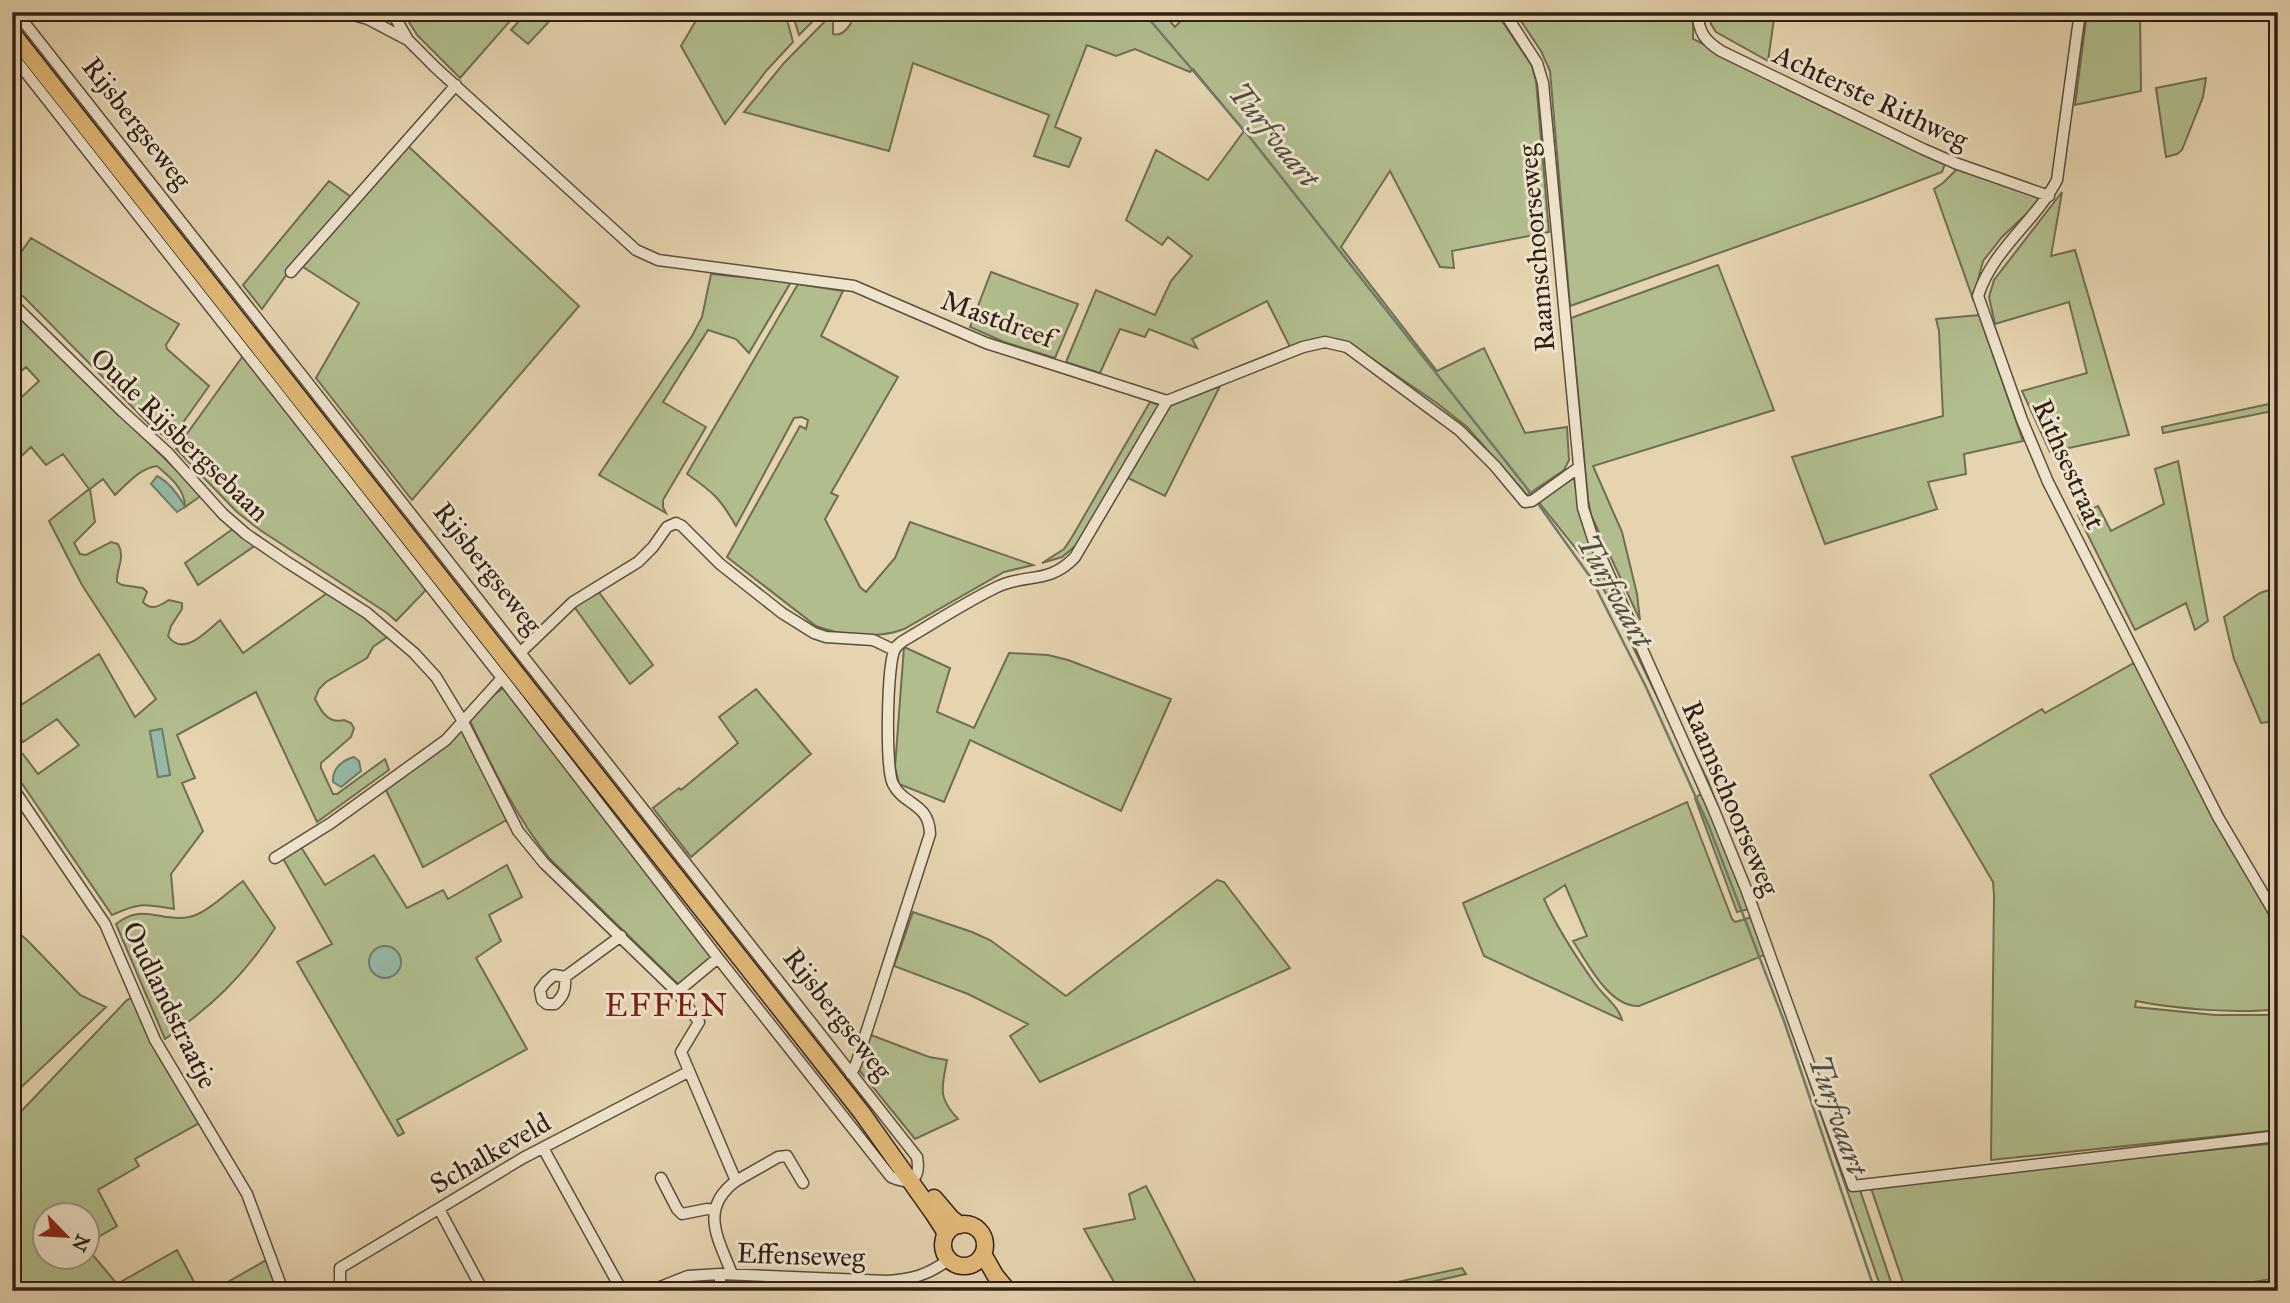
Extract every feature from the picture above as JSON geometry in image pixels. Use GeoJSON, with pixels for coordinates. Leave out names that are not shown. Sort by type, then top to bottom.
{"type":"FeatureCollection","features":[{"type":"Feature","properties":{"kind":"main road","name":"Rijsbergseweg"},"geometry":{"type":"LineString","coordinates":[[12,33],[913,1178],[960,1225]]}},
{"type":"Feature","properties":{"kind":"main road","name":"Rijsbergseweg"},"geometry":{"type":"LineString","coordinates":[[913,1178],[945,1236]]}},
{"type":"Feature","properties":{"kind":"main road"},"geometry":{"type":"LineString","coordinates":[[955,1225],[960,1225],[973,1226],[984,1237],[985,1246],[976,1259],[962,1265],[948,1260],[943,1244],[945,1236],[955,1225]]}},
{"type":"Feature","properties":{"kind":"main road"},"geometry":{"type":"LineString","coordinates":[[976,1259],[995,1291]]}},
{"type":"Feature","properties":{"kind":"main road"},"geometry":{"type":"LineString","coordinates":[[976,1259],[995,1275],[1008,1291]]}},
{"type":"Feature","properties":{"kind":"street","name":"Rijsbergseweg"},"geometry":{"type":"LineString","coordinates":[[12,55],[891,1177],[902,1182],[913,1178],[919,1167],[918,1157],[16,12]]}},
{"type":"Feature","properties":{"kind":"street","name":"Mastdreef"},"geometry":{"type":"LineString","coordinates":[[342,12],[368,19],[408,40],[636,250],[657,260],[854,286],[986,343],[1167,401]]}},
{"type":"Feature","properties":{"kind":"street","name":"Mastdreef"},"geometry":{"type":"LineString","coordinates":[[392,12],[408,40]]}},
{"type":"Feature","properties":{"kind":"street","name":"Raamschoorseweg"},"geometry":{"type":"LineString","coordinates":[[1504,12],[1537,63],[1543,83],[1583,508],[1593,540],[1713,808],[1746,889],[1853,1186],[2278,1136]]}},
{"type":"Feature","properties":{"kind":"street","name":"Achterste Rithweg"},"geometry":{"type":"LineString","coordinates":[[1698,12],[1698,24],[1702,34],[1721,51],[1923,149],[2049,196]]}},
{"type":"Feature","properties":{"kind":"street","name":"Rithsestraat"},"geometry":{"type":"LineString","coordinates":[[2080,12],[2057,180],[2049,196],[1994,262],[1984,278],[1978,296],[2048,482],[2218,817],[2278,919]]}},
{"type":"Feature","properties":{"kind":"street"},"geometry":{"type":"LineString","coordinates":[[291,272],[456,85]]}},
{"type":"Feature","properties":{"kind":"street","name":"Oude Rijsbergsebaan"},"geometry":{"type":"LineString","coordinates":[[12,303],[168,453],[223,514],[246,534],[367,613],[392,633],[436,677],[462,720],[518,831],[544,863],[677,992],[699,1022],[681,1052],[736,1181]]}},
{"type":"Feature","properties":{"kind":"street"},"geometry":{"type":"LineString","coordinates":[[850,1074],[856,1064],[930,834],[925,814],[899,793],[888,772],[887,723],[894,650],[903,641],[999,585],[1049,575],[1065,568],[1075,557],[1167,401],[1303,347],[1325,342],[1347,347],[1460,430],[1525,502],[1534,499],[1578,468]]}},
{"type":"Feature","properties":{"kind":"street"},"geometry":{"type":"LineString","coordinates":[[521,652],[573,602],[638,562],[667,527],[676,523],[720,564],[782,613],[814,634],[873,640],[894,650]]}},
{"type":"Feature","properties":{"kind":"street"},"geometry":{"type":"LineString","coordinates":[[275,858],[331,823],[446,740],[502,678]]}},
{"type":"Feature","properties":{"kind":"street","name":"Oudlandstraatje"},"geometry":{"type":"LineString","coordinates":[[12,788],[104,924],[155,1040],[247,1194],[262,1228],[283,1291]]}},
{"type":"Feature","properties":{"kind":"street"},"geometry":{"type":"LineString","coordinates":[[565,977],[621,936]]}},
{"type":"Feature","properties":{"kind":"street"},"geometry":{"type":"LineString","coordinates":[[677,992],[718,958]]}},
{"type":"Feature","properties":{"kind":"street","name":"Schalkeveld"},"geometry":{"type":"LineString","coordinates":[[344,1291],[340,1284],[340,1268],[523,1158],[688,1072]]}},
{"type":"Feature","properties":{"kind":"street"},"geometry":{"type":"LineString","coordinates":[[543,1148],[622,1291]]}},
{"type":"Feature","properties":{"kind":"street"},"geometry":{"type":"LineString","coordinates":[[732,1275],[713,1222],[713,1210],[730,1185],[778,1157],[787,1156],[803,1183]]}},
{"type":"Feature","properties":{"kind":"street"},"geometry":{"type":"LineString","coordinates":[[661,1178],[682,1214],[713,1210]]}},
{"type":"Feature","properties":{"kind":"street"},"geometry":{"type":"LineString","coordinates":[[439,1209],[483,1291]]}},
{"type":"Feature","properties":{"kind":"street","name":"Effenseweg"},"geometry":{"type":"LineString","coordinates":[[650,1291],[688,1276],[720,1274],[887,1281],[913,1279],[938,1268],[948,1260]]}},
{"type":"Feature","properties":{"kind":"street"},"geometry":{"type":"LineString","coordinates":[[720,1274],[720,1291]]}},
{"type":"Feature","properties":{"kind":"shaded area"},"geometry":{"type":"Polygon","coordinates":[[[403,12],[518,12],[460,78],[417,35],[403,12]]]}},
{"type":"Feature","properties":{"kind":"shaded area"},"geometry":{"type":"Polygon","coordinates":[[[527,12],[558,12],[528,44],[511,30],[527,12]]]}},
{"type":"Feature","properties":{"kind":"shaded area"},"geometry":{"type":"Polygon","coordinates":[[[701,12],[785,12],[793,42],[767,70],[725,124],[681,46],[701,12]]]}},
{"type":"Feature","properties":{"kind":"shaded area"},"geometry":{"type":"Polygon","coordinates":[[[792,12],[822,12],[799,35],[792,12]]]}},
{"type":"Feature","properties":{"kind":"shaded area"},"geometry":{"type":"Polygon","coordinates":[[[855,12],[1162,12],[1175,27],[1189,12],[1496,12],[1532,66],[1536,81],[1549,232],[1452,251],[1454,268],[1440,267],[1390,171],[1341,247],[1437,371],[1484,348],[1525,433],[1567,427],[1569,460],[1564,470],[1527,495],[1467,427],[1352,345],[1335,339],[1321,338],[1290,347],[1267,301],[1192,339],[1197,348],[1149,329],[1145,337],[1120,329],[1100,373],[1066,362],[1096,290],[1155,315],[1171,281],[1192,256],[1168,237],[1162,245],[1126,220],[1156,150],[1208,180],[1244,131],[1193,69],[1190,72],[1135,49],[1116,56],[1087,45],[1055,127],[1081,138],[1069,167],[1034,156],[1049,115],[913,63],[889,151],[744,112],[784,63],[833,13],[833,34],[837,34],[847,28],[855,12]]]}},
{"type":"Feature","properties":{"kind":"shaded area"},"geometry":{"type":"Polygon","coordinates":[[[1515,12],[1693,12],[1693,39],[1859,123],[1946,161],[1942,172],[1570,306],[1550,71],[1541,51],[1515,12]]]}},
{"type":"Feature","properties":{"kind":"shaded area"},"geometry":{"type":"Polygon","coordinates":[[[1708,12],[1775,12],[1768,61],[1716,32],[1708,12]]]}},
{"type":"Feature","properties":{"kind":"shaded area"},"geometry":{"type":"Polygon","coordinates":[[[2087,12],[2140,12],[2141,91],[2075,105],[2087,12]]]}},
{"type":"Feature","properties":{"kind":"shaded area"},"geometry":{"type":"Polygon","coordinates":[[[2206,78],[2203,97],[2182,150],[2166,157],[2156,88],[2206,78]]]}},
{"type":"Feature","properties":{"kind":"shaded area"},"geometry":{"type":"Polygon","coordinates":[[[407,145],[579,306],[412,500],[316,378],[359,303],[300,265],[407,145]]]}},
{"type":"Feature","properties":{"kind":"shaded area"},"geometry":{"type":"Polygon","coordinates":[[[1959,167],[2043,198],[2002,237],[1983,261],[1973,299],[1934,189],[1959,167]]]}},
{"type":"Feature","properties":{"kind":"shaded area"},"geometry":{"type":"Polygon","coordinates":[[[329,181],[351,197],[302,253],[262,309],[243,285],[329,181]]]}},
{"type":"Feature","properties":{"kind":"shaded area"},"geometry":{"type":"Polygon","coordinates":[[[2062,192],[2051,256],[2075,250],[2129,435],[2050,452],[2022,391],[2087,373],[2069,302],[1995,324],[1989,297],[1994,280],[2062,192]]]}},
{"type":"Feature","properties":{"kind":"shaded area"},"geometry":{"type":"Polygon","coordinates":[[[31,238],[179,324],[166,345],[167,349],[209,386],[172,438],[168,439],[152,427],[24,297],[12,289],[12,265],[31,238]]]}},
{"type":"Feature","properties":{"kind":"shaded area"},"geometry":{"type":"Polygon","coordinates":[[[1718,265],[1774,410],[1593,466],[1622,532],[1637,594],[1640,620],[1591,515],[1571,318],[1718,265]]]}},
{"type":"Feature","properties":{"kind":"shaded area"},"geometry":{"type":"Polygon","coordinates":[[[991,272],[1078,304],[1055,358],[1004,342],[970,327],[991,272]]]}},
{"type":"Feature","properties":{"kind":"shaded area"},"geometry":{"type":"Polygon","coordinates":[[[711,274],[791,282],[749,353],[736,339],[708,330],[663,402],[706,427],[663,500],[666,513],[599,475],[692,336],[702,317],[711,274]]]}},
{"type":"Feature","properties":{"kind":"shaded area"},"geometry":{"type":"Polygon","coordinates":[[[798,284],[843,291],[821,336],[898,377],[831,493],[838,496],[825,519],[860,587],[866,592],[895,558],[910,522],[1033,565],[1004,572],[904,629],[883,634],[860,635],[816,626],[727,557],[800,426],[806,429],[808,420],[802,417],[794,418],[736,526],[715,496],[687,474],[798,284]]]}},
{"type":"Feature","properties":{"kind":"shaded area"},"geometry":{"type":"Polygon","coordinates":[[[12,309],[202,495],[185,507],[180,489],[157,466],[139,473],[115,495],[103,479],[90,489],[95,522],[74,543],[80,554],[86,555],[111,542],[118,544],[121,558],[117,582],[143,588],[147,592],[143,602],[150,607],[169,600],[182,603],[182,609],[168,636],[174,642],[188,644],[220,620],[243,653],[333,589],[393,633],[373,647],[367,658],[319,689],[315,699],[326,716],[351,723],[354,728],[351,737],[321,763],[333,794],[337,794],[385,759],[389,770],[317,822],[256,692],[177,735],[195,778],[182,783],[203,831],[171,874],[174,909],[142,905],[112,915],[12,769],[12,750],[23,754],[38,774],[79,745],[57,719],[23,742],[12,724],[12,711],[99,654],[135,717],[156,699],[82,585],[49,521],[89,489],[63,454],[46,465],[31,447],[12,465],[12,406],[39,381],[26,367],[12,379],[12,309]],[[161,729],[150,731],[158,777],[170,775],[161,729]]]}},
{"type":"Feature","properties":{"kind":"shaded area"},"geometry":{"type":"Polygon","coordinates":[[[1979,315],[2023,441],[1964,454],[1966,474],[1928,482],[1937,509],[1825,544],[1792,457],[1943,416],[1939,331],[1936,319],[1979,315]]]}},
{"type":"Feature","properties":{"kind":"shaded area"},"geometry":{"type":"Polygon","coordinates":[[[243,356],[426,590],[396,621],[260,530],[237,512],[176,449],[243,356]]]}},
{"type":"Feature","properties":{"kind":"shaded area"},"geometry":{"type":"Polygon","coordinates":[[[1220,386],[1165,496],[1128,478],[1170,406],[1220,386]]]}},
{"type":"Feature","properties":{"kind":"shaded area"},"geometry":{"type":"Polygon","coordinates":[[[1150,402],[1159,405],[1079,543],[1062,557],[1042,563],[1064,549],[1150,402]]]}},
{"type":"Feature","properties":{"kind":"shaded area"},"geometry":{"type":"Polygon","coordinates":[[[2278,402],[2278,410],[2163,433],[2162,427],[2278,402]]]}},
{"type":"Feature","properties":{"kind":"shaded area"},"geometry":{"type":"Polygon","coordinates":[[[2178,461],[2208,621],[2195,630],[2186,603],[2135,630],[2078,515],[2098,506],[2111,531],[2164,504],[2155,469],[2178,461]]]}},
{"type":"Feature","properties":{"kind":"shaded area"},"geometry":{"type":"Polygon","coordinates":[[[157,476],[166,482],[185,507],[177,512],[151,484],[157,476]]]}},
{"type":"Feature","properties":{"kind":"shaded area"},"geometry":{"type":"Polygon","coordinates":[[[1574,478],[1582,523],[1708,781],[1756,907],[1737,912],[1695,798],[1702,793],[1699,783],[1593,570],[1537,500],[1565,480],[1574,478]]]}},
{"type":"Feature","properties":{"kind":"shaded area"},"geometry":{"type":"Polygon","coordinates":[[[237,526],[259,543],[198,585],[185,563],[237,526]]]}},
{"type":"Feature","properties":{"kind":"shaded area"},"geometry":{"type":"Polygon","coordinates":[[[2278,587],[2278,721],[2261,723],[2234,659],[2224,617],[2260,593],[2278,587]]]}},
{"type":"Feature","properties":{"kind":"shaded area"},"geometry":{"type":"Polygon","coordinates":[[[598,591],[653,665],[630,684],[573,605],[598,591]]]}},
{"type":"Feature","properties":{"kind":"shaded area"},"geometry":{"type":"Polygon","coordinates":[[[904,647],[950,668],[937,712],[974,728],[1009,653],[1048,655],[1068,660],[1171,699],[1121,811],[970,740],[944,802],[899,784],[895,767],[904,647]]]}},
{"type":"Feature","properties":{"kind":"shaded area"},"geometry":{"type":"Polygon","coordinates":[[[2134,663],[2199,789],[2278,930],[2278,1009],[2207,1010],[2136,1001],[2135,1007],[2215,1015],[2278,1015],[2278,1130],[1991,1160],[1993,882],[1930,775],[2042,709],[2045,713],[2134,663]]]}},
{"type":"Feature","properties":{"kind":"shaded area"},"geometry":{"type":"Polygon","coordinates":[[[503,688],[713,957],[680,986],[549,858],[516,809],[470,721],[491,697],[503,688]]]}},
{"type":"Feature","properties":{"kind":"shaded area"},"geometry":{"type":"Polygon","coordinates":[[[756,689],[811,754],[691,857],[653,808],[679,788],[681,790],[738,743],[719,717],[756,689]]]}},
{"type":"Feature","properties":{"kind":"shaded area"},"geometry":{"type":"Polygon","coordinates":[[[462,728],[510,818],[423,867],[384,786],[462,728]]]}},
{"type":"Feature","properties":{"kind":"shaded area"},"geometry":{"type":"Polygon","coordinates":[[[162,729],[170,775],[158,777],[150,731],[162,729]]]}},
{"type":"Feature","properties":{"kind":"shaded area"},"geometry":{"type":"Polygon","coordinates":[[[354,757],[359,761],[361,771],[341,787],[333,782],[334,773],[342,763],[354,757]]]}},
{"type":"Feature","properties":{"kind":"shaded area"},"geometry":{"type":"Polygon","coordinates":[[[1687,802],[1732,919],[1735,922],[1759,915],[1795,1012],[1786,1015],[1764,955],[1639,1006],[1618,1000],[1600,982],[1573,941],[1587,936],[1565,885],[1544,899],[1574,954],[1622,1020],[1484,956],[1463,903],[1687,802]]]}},
{"type":"Feature","properties":{"kind":"shaded area"},"geometry":{"type":"Polygon","coordinates":[[[299,844],[325,885],[374,855],[407,908],[443,890],[448,899],[507,865],[522,897],[489,915],[501,941],[476,958],[527,1049],[397,1120],[404,1133],[398,1136],[297,962],[332,944],[281,855],[299,844]]]}},
{"type":"Feature","properties":{"kind":"shaded area"},"geometry":{"type":"Polygon","coordinates":[[[1217,880],[1224,882],[1290,968],[1040,1082],[1010,1036],[1028,1024],[968,994],[894,966],[913,912],[990,940],[1066,996],[1217,880]]]}},
{"type":"Feature","properties":{"kind":"shaded area"},"geometry":{"type":"Polygon","coordinates":[[[243,881],[275,928],[239,976],[197,1015],[165,1039],[116,924],[135,914],[170,918],[196,915],[243,881]]]}},
{"type":"Feature","properties":{"kind":"shaded area"},"geometry":{"type":"Polygon","coordinates":[[[12,927],[80,995],[106,1007],[12,1096],[12,927]]]}},
{"type":"Feature","properties":{"kind":"shaded area"},"geometry":{"type":"Polygon","coordinates":[[[385,946],[396,951],[401,962],[396,973],[385,978],[374,973],[369,962],[374,951],[385,946]]]}},
{"type":"Feature","properties":{"kind":"shaded area"},"geometry":{"type":"Polygon","coordinates":[[[133,997],[201,1122],[135,1159],[139,1166],[98,1190],[117,1226],[102,1235],[102,1202],[32,1202],[32,1272],[102,1272],[102,1266],[117,1284],[177,1250],[199,1291],[12,1291],[12,1121],[127,1000],[133,997]]]}},
{"type":"Feature","properties":{"kind":"shaded area"},"geometry":{"type":"Polygon","coordinates":[[[1798,1020],[1894,1291],[1882,1291],[1789,1023],[1798,1020]]]}},
{"type":"Feature","properties":{"kind":"shaded area"},"geometry":{"type":"Polygon","coordinates":[[[871,1035],[929,1057],[947,1060],[944,1098],[958,1119],[915,1139],[859,1070],[871,1035]]]}},
{"type":"Feature","properties":{"kind":"shaded area"},"geometry":{"type":"Polygon","coordinates":[[[2278,1143],[2278,1278],[2240,1284],[2240,1291],[1906,1291],[1870,1185],[2278,1143]]]}},
{"type":"Feature","properties":{"kind":"shaded area"},"geometry":{"type":"Polygon","coordinates":[[[1146,1186],[1200,1291],[1119,1291],[1084,1229],[1135,1219],[1129,1194],[1146,1186]]]}},
{"type":"Feature","properties":{"kind":"shaded area"},"geometry":{"type":"Polygon","coordinates":[[[268,1259],[280,1291],[212,1291],[268,1259]]]}},
{"type":"Feature","properties":{"kind":"shaded area"},"geometry":{"type":"Polygon","coordinates":[[[1462,1268],[1466,1274],[1391,1291],[1356,1291],[1462,1268]]]}},
{"type":"Feature","properties":{"kind":"shaded area"},"geometry":{"type":"Polygon","coordinates":[[[715,1278],[715,1291],[664,1291],[715,1278]]]}},
{"type":"Feature","properties":{"kind":"waterway","name":"Turfvaart"},"geometry":{"type":"LineString","coordinates":[[1143,12],[1248,135],[1526,487],[1591,578],[1646,687],[1708,824],[1784,1021],[1875,1291]]}},
{"type":"Feature","properties":{"kind":"district","name":"EFFEN"},"geometry":{"type":"Point","coordinates":[667,1005]}}]}
